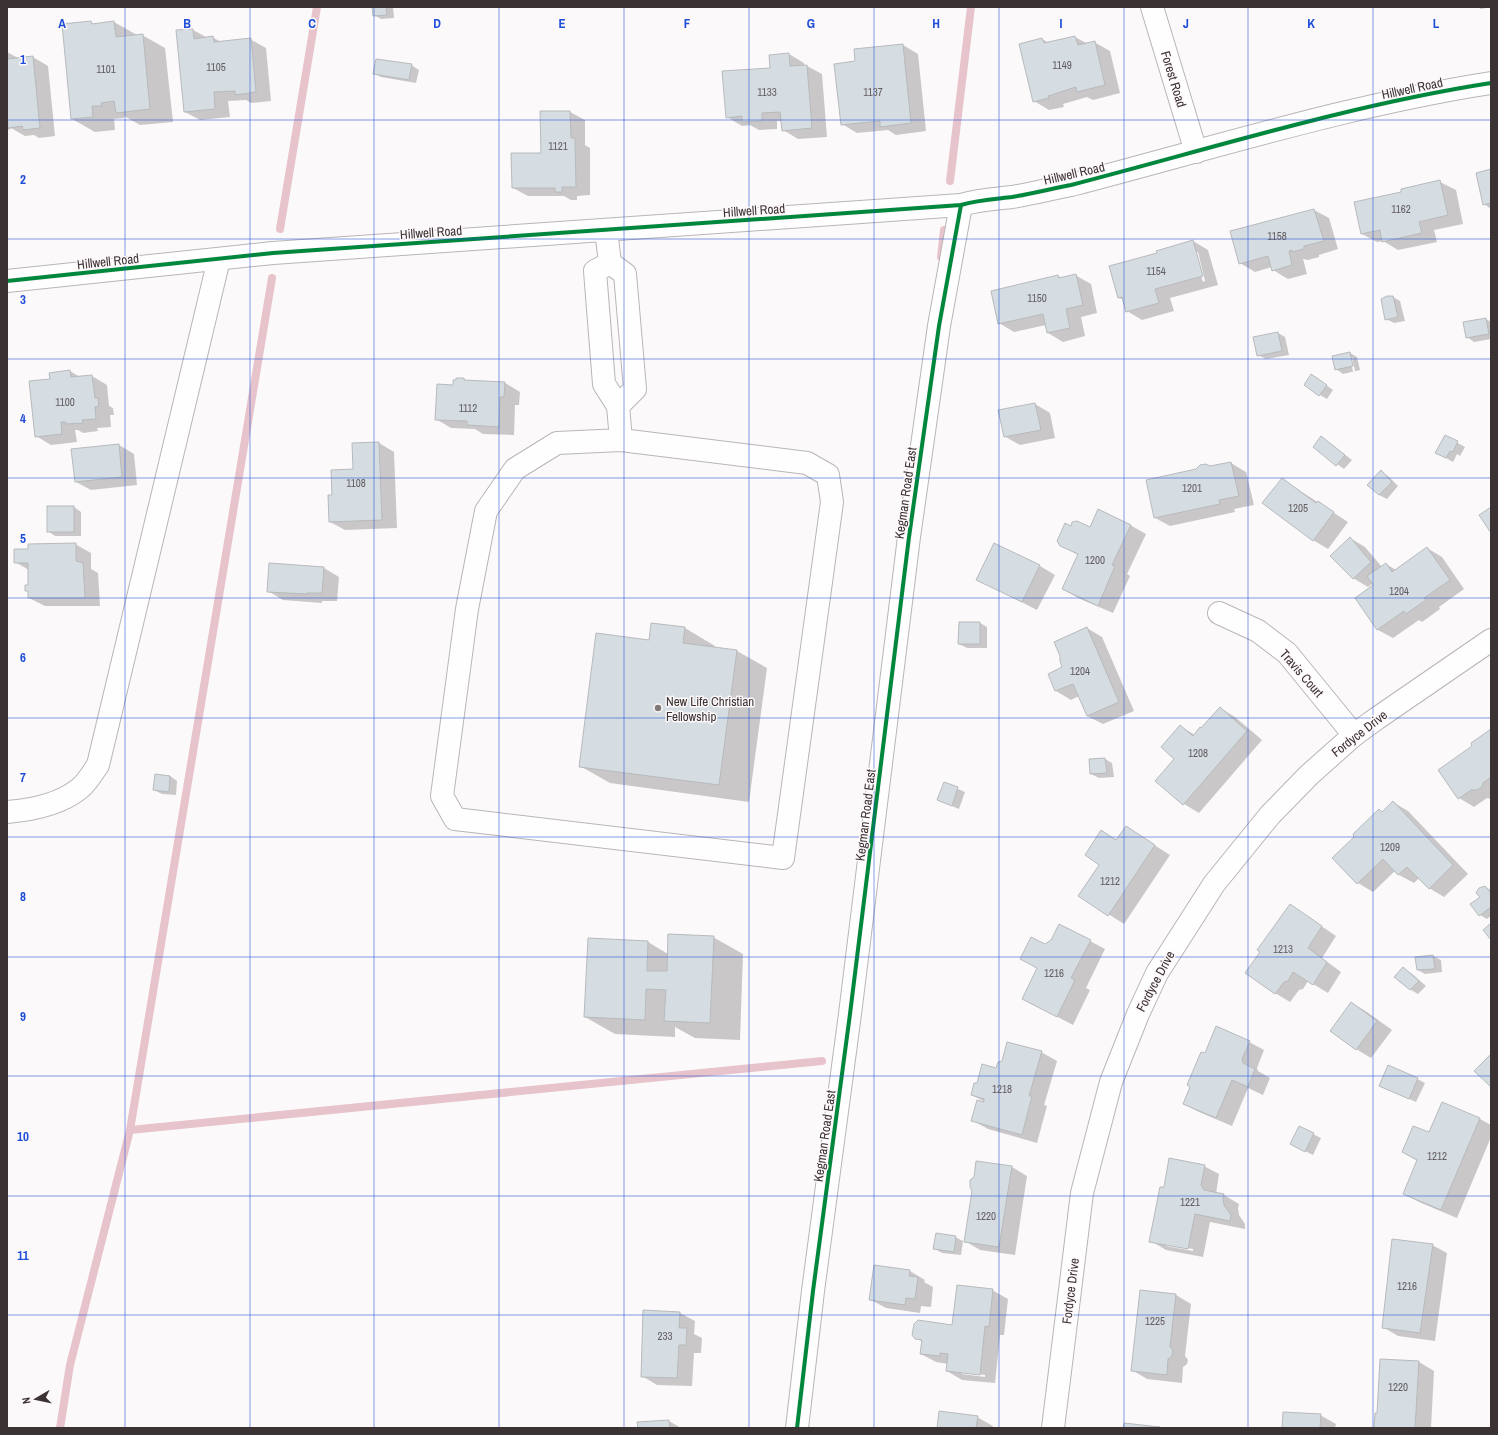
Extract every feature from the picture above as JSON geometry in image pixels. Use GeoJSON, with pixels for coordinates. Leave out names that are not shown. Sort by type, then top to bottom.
{"type":"FeatureCollection","features":[{"type":"Feature","properties":{"kind":"street","name":"Forest Road"},"geometry":{"type":"LineString","coordinates":[[1152,7],[1196,152]]}},
{"type":"Feature","properties":{"kind":"street","name":"Hillwell Road"},"geometry":{"type":"LineString","coordinates":[[7,281],[281,253],[961,205],[971,202],[1013,197],[1069,185],[1310,121],[1384,104],[1491,83]]}},
{"type":"Feature","properties":{"kind":"street","name":"Kegman Road East"},"geometry":{"type":"LineString","coordinates":[[796,1428],[851,1006],[909,537],[939,326],[961,205]]}},
{"type":"Feature","properties":{"kind":"street"},"geometry":{"type":"LineString","coordinates":[[606,230],[610,263],[625,274],[635,389],[618,406]]}},
{"type":"Feature","properties":{"kind":"street"},"geometry":{"type":"LineString","coordinates":[[7,812],[24,811],[53,804],[80,789],[98,765],[219,259]]}},
{"type":"Feature","properties":{"kind":"street"},"geometry":{"type":"LineString","coordinates":[[610,263],[595,271],[604,384],[618,406],[621,440]]}},
{"type":"Feature","properties":{"kind":"street"},"geometry":{"type":"LineString","coordinates":[[621,440],[807,463],[828,475],[832,502],[783,858],[455,819],[442,796],[468,609],[486,511],[515,469],[557,443],[621,440]]}},
{"type":"Feature","properties":{"kind":"street","name":"Travis Court"},"geometry":{"type":"LineString","coordinates":[[1219,613],[1258,631],[1287,653],[1354,735]]}},
{"type":"Feature","properties":{"kind":"street","name":"Fordyce Drive"},"geometry":{"type":"LineString","coordinates":[[1053,1428],[1082,1193],[1111,1082],[1138,1014],[1157,973],[1214,884],[1270,815],[1309,776],[1354,735],[1491,640]]}},
{"type":"Feature","properties":{"kind":"building"},"geometry":{"type":"Polygon","coordinates":[[[372,7],[386,7],[387,15],[373,16],[372,7]]]}},
{"type":"Feature","properties":{"kind":"building"},"geometry":{"type":"Polygon","coordinates":[[[91,21],[92,24],[114,21],[116,37],[143,34],[150,109],[116,113],[114,101],[101,103],[102,106],[92,106],[93,117],[71,119],[62,24],[91,21]]]}},
{"type":"Feature","properties":{"kind":"building"},"geometry":{"type":"Polygon","coordinates":[[[193,29],[194,39],[213,36],[214,42],[251,38],[256,92],[235,95],[235,91],[214,92],[215,109],[184,112],[176,30],[193,29]]]}},
{"type":"Feature","properties":{"kind":"building"},"geometry":{"type":"Polygon","coordinates":[[[1075,36],[1078,45],[1095,41],[1105,85],[1077,92],[1076,87],[1048,96],[1049,98],[1033,102],[1019,44],[1042,38],[1044,43],[1075,36]]]}},
{"type":"Feature","properties":{"kind":"building"},"geometry":{"type":"Polygon","coordinates":[[[903,44],[911,123],[880,127],[880,121],[841,125],[834,64],[855,61],[854,49],[903,44]]]}},
{"type":"Feature","properties":{"kind":"building"},"geometry":{"type":"Polygon","coordinates":[[[789,53],[790,66],[807,65],[812,128],[782,131],[780,112],[762,113],[762,121],[742,122],[742,116],[726,118],[722,71],[770,68],[769,55],[789,53]]]}},
{"type":"Feature","properties":{"kind":"building"},"geometry":{"type":"Polygon","coordinates":[[[33,56],[40,128],[23,130],[22,126],[8,128],[7,59],[33,56]]]}},
{"type":"Feature","properties":{"kind":"building"},"geometry":{"type":"Polygon","coordinates":[[[376,59],[412,64],[409,80],[373,74],[376,59]]]}},
{"type":"Feature","properties":{"kind":"building"},"geometry":{"type":"Polygon","coordinates":[[[540,111],[570,111],[571,138],[575,138],[576,187],[562,187],[562,192],[555,192],[555,188],[512,188],[511,153],[541,153],[540,111]]]}},
{"type":"Feature","properties":{"kind":"building"},"geometry":{"type":"Polygon","coordinates":[[[1491,169],[1491,203],[1483,205],[1476,173],[1491,169]]]}},
{"type":"Feature","properties":{"kind":"building"},"geometry":{"type":"Polygon","coordinates":[[[1440,180],[1448,215],[1419,222],[1422,233],[1382,242],[1380,230],[1361,234],[1354,202],[1401,192],[1401,189],[1440,180]]]}},
{"type":"Feature","properties":{"kind":"building"},"geometry":{"type":"Polygon","coordinates":[[[1314,209],[1324,241],[1304,246],[1304,249],[1292,252],[1292,250],[1289,251],[1292,265],[1272,271],[1268,256],[1239,264],[1230,231],[1314,209]]]}},
{"type":"Feature","properties":{"kind":"building"},"geometry":{"type":"Polygon","coordinates":[[[1193,240],[1203,276],[1155,289],[1159,303],[1126,312],[1122,297],[1118,298],[1109,266],[1157,253],[1156,251],[1193,240]]]}},
{"type":"Feature","properties":{"kind":"building"},"geometry":{"type":"Polygon","coordinates":[[[1076,274],[1083,305],[1066,309],[1070,328],[1047,333],[1043,314],[998,324],[991,291],[1058,275],[1059,278],[1076,274]]]}},
{"type":"Feature","properties":{"kind":"building"},"geometry":{"type":"Polygon","coordinates":[[[1387,296],[1393,296],[1398,317],[1385,320],[1381,299],[1387,296]]]}},
{"type":"Feature","properties":{"kind":"building"},"geometry":{"type":"Polygon","coordinates":[[[1486,318],[1489,334],[1466,338],[1463,322],[1486,318]]]}},
{"type":"Feature","properties":{"kind":"building"},"geometry":{"type":"Polygon","coordinates":[[[1278,332],[1282,351],[1257,356],[1253,337],[1278,332]]]}},
{"type":"Feature","properties":{"kind":"building"},"geometry":{"type":"Polygon","coordinates":[[[1350,352],[1353,366],[1335,370],[1332,356],[1350,352]]]}},
{"type":"Feature","properties":{"kind":"building"},"geometry":{"type":"Polygon","coordinates":[[[70,370],[71,377],[92,375],[95,398],[98,398],[99,406],[95,407],[96,419],[82,420],[83,423],[66,424],[66,422],[61,422],[62,434],[35,437],[29,381],[50,379],[49,373],[70,370]]]}},
{"type":"Feature","properties":{"kind":"building"},"geometry":{"type":"Polygon","coordinates":[[[1311,374],[1327,385],[1319,396],[1304,385],[1311,374]]]}},
{"type":"Feature","properties":{"kind":"building"},"geometry":{"type":"Polygon","coordinates":[[[456,378],[464,378],[464,380],[505,382],[504,397],[500,397],[499,427],[467,425],[467,421],[435,420],[437,384],[453,385],[453,380],[456,380],[456,378]]]}},
{"type":"Feature","properties":{"kind":"building"},"geometry":{"type":"Polygon","coordinates":[[[1035,403],[1041,430],[1004,437],[998,410],[1035,403]]]}},
{"type":"Feature","properties":{"kind":"building"},"geometry":{"type":"Polygon","coordinates":[[[1445,435],[1458,441],[1453,452],[1450,451],[1446,458],[1435,453],[1445,435]]]}},
{"type":"Feature","properties":{"kind":"building"},"geometry":{"type":"Polygon","coordinates":[[[1321,436],[1345,455],[1336,466],[1313,447],[1321,436]]]}},
{"type":"Feature","properties":{"kind":"building"},"geometry":{"type":"Polygon","coordinates":[[[379,442],[382,520],[329,522],[328,495],[332,495],[331,470],[353,469],[352,443],[379,442]]]}},
{"type":"Feature","properties":{"kind":"building"},"geometry":{"type":"Polygon","coordinates":[[[119,444],[122,477],[75,482],[71,449],[119,444]]]}},
{"type":"Feature","properties":{"kind":"building"},"geometry":{"type":"Polygon","coordinates":[[[1231,462],[1239,496],[1219,500],[1220,504],[1154,518],[1146,480],[1196,469],[1200,465],[1206,464],[1210,466],[1231,462]]]}},
{"type":"Feature","properties":{"kind":"building"},"geometry":{"type":"Polygon","coordinates":[[[1381,470],[1392,482],[1379,495],[1367,485],[1381,470]]]}},
{"type":"Feature","properties":{"kind":"building"},"geometry":{"type":"Polygon","coordinates":[[[1282,478],[1316,503],[1318,501],[1334,512],[1313,541],[1262,503],[1282,478]]]}},
{"type":"Feature","properties":{"kind":"building"},"geometry":{"type":"Polygon","coordinates":[[[47,506],[74,506],[74,532],[47,532],[47,506]]]}},
{"type":"Feature","properties":{"kind":"building"},"geometry":{"type":"Polygon","coordinates":[[[1491,507],[1491,533],[1479,515],[1491,507]]]}},
{"type":"Feature","properties":{"kind":"building"},"geometry":{"type":"Polygon","coordinates":[[[1098,509],[1131,525],[1112,565],[1115,566],[1098,606],[1062,589],[1078,554],[1060,546],[1057,541],[1065,523],[1071,526],[1072,522],[1077,521],[1090,527],[1098,509]]]}},
{"type":"Feature","properties":{"kind":"building"},"geometry":{"type":"Polygon","coordinates":[[[1350,537],[1371,562],[1353,579],[1330,556],[1350,537]]]}},
{"type":"Feature","properties":{"kind":"building"},"geometry":{"type":"Polygon","coordinates":[[[76,543],[76,561],[83,563],[85,598],[28,598],[28,591],[25,591],[25,585],[28,585],[28,563],[14,563],[14,549],[28,549],[28,544],[76,543]]]}},
{"type":"Feature","properties":{"kind":"building"},"geometry":{"type":"Polygon","coordinates":[[[994,543],[1040,565],[1022,602],[976,580],[994,543]]]}},
{"type":"Feature","properties":{"kind":"building"},"geometry":{"type":"Polygon","coordinates":[[[1427,547],[1450,580],[1424,598],[1426,600],[1406,614],[1404,611],[1377,630],[1355,598],[1373,585],[1367,576],[1386,563],[1392,572],[1427,547]]]}},
{"type":"Feature","properties":{"kind":"building"},"geometry":{"type":"Polygon","coordinates":[[[269,563],[324,567],[322,593],[307,594],[267,592],[269,563]]]}},
{"type":"Feature","properties":{"kind":"building"},"geometry":{"type":"Polygon","coordinates":[[[959,622],[980,622],[980,644],[958,644],[959,622]]]}},
{"type":"Feature","properties":{"kind":"building","name":"New Life Christian Fellowship"},"geometry":{"type":"Polygon","coordinates":[[[651,623],[685,627],[683,643],[737,650],[719,785],[579,767],[596,633],[649,640],[651,623]]]}},
{"type":"Feature","properties":{"kind":"building"},"geometry":{"type":"Polygon","coordinates":[[[1087,627],[1119,702],[1087,716],[1073,684],[1055,691],[1048,674],[1062,667],[1060,656],[1054,642],[1087,627]]]}},
{"type":"Feature","properties":{"kind":"building"},"geometry":{"type":"Polygon","coordinates":[[[1220,707],[1247,731],[1183,805],[1155,781],[1174,759],[1161,747],[1180,725],[1193,736],[1220,707]]]}},
{"type":"Feature","properties":{"kind":"building"},"geometry":{"type":"Polygon","coordinates":[[[1491,729],[1491,777],[1483,783],[1482,787],[1477,790],[1471,790],[1458,799],[1438,770],[1472,746],[1471,743],[1491,729]]]}},
{"type":"Feature","properties":{"kind":"building"},"geometry":{"type":"Polygon","coordinates":[[[1105,758],[1107,773],[1090,774],[1089,759],[1105,758]]]}},
{"type":"Feature","properties":{"kind":"building"},"geometry":{"type":"Polygon","coordinates":[[[155,774],[170,776],[169,792],[153,790],[155,774]]]}},
{"type":"Feature","properties":{"kind":"building"},"geometry":{"type":"Polygon","coordinates":[[[944,782],[958,787],[952,806],[937,800],[944,782]]]}},
{"type":"Feature","properties":{"kind":"building"},"geometry":{"type":"Polygon","coordinates":[[[1393,801],[1453,865],[1429,889],[1407,867],[1398,875],[1383,859],[1357,884],[1332,858],[1354,837],[1353,834],[1379,809],[1382,812],[1393,801]]]}},
{"type":"Feature","properties":{"kind":"building"},"geometry":{"type":"Polygon","coordinates":[[[1126,826],[1155,845],[1108,916],[1078,896],[1099,865],[1085,855],[1101,830],[1116,840],[1126,826]]]}},
{"type":"Feature","properties":{"kind":"building"},"geometry":{"type":"Polygon","coordinates":[[[1485,886],[1491,893],[1491,907],[1479,916],[1470,904],[1480,897],[1476,893],[1479,888],[1485,886]]]}},
{"type":"Feature","properties":{"kind":"building"},"geometry":{"type":"Polygon","coordinates":[[[1290,904],[1322,926],[1308,948],[1327,962],[1313,985],[1293,972],[1288,981],[1284,982],[1275,994],[1245,973],[1260,952],[1257,950],[1290,904]]]}},
{"type":"Feature","properties":{"kind":"building"},"geometry":{"type":"Polygon","coordinates":[[[1491,923],[1491,940],[1483,930],[1491,923]]]}},
{"type":"Feature","properties":{"kind":"building"},"geometry":{"type":"Polygon","coordinates":[[[1059,924],[1091,940],[1071,978],[1075,980],[1057,1017],[1022,999],[1037,968],[1020,959],[1031,937],[1045,944],[1051,940],[1059,924]]]}},
{"type":"Feature","properties":{"kind":"building"},"geometry":{"type":"Polygon","coordinates":[[[668,934],[714,936],[710,1023],[664,1021],[666,990],[646,989],[645,1020],[584,1017],[588,938],[648,941],[647,971],[667,971],[668,934]]]}},
{"type":"Feature","properties":{"kind":"building"},"geometry":{"type":"Polygon","coordinates":[[[1433,955],[1435,969],[1417,970],[1415,957],[1433,955]]]}},
{"type":"Feature","properties":{"kind":"building"},"geometry":{"type":"Polygon","coordinates":[[[1403,967],[1419,981],[1410,990],[1394,977],[1403,967]]]}},
{"type":"Feature","properties":{"kind":"building"},"geometry":{"type":"Polygon","coordinates":[[[1351,1002],[1377,1021],[1356,1050],[1330,1031],[1351,1002]]]}},
{"type":"Feature","properties":{"kind":"building"},"geometry":{"type":"Polygon","coordinates":[[[1216,1026],[1250,1041],[1242,1059],[1243,1063],[1255,1069],[1248,1087],[1232,1080],[1216,1118],[1183,1104],[1190,1087],[1187,1085],[1201,1052],[1205,1053],[1216,1026]]]}},
{"type":"Feature","properties":{"kind":"building"},"geometry":{"type":"Polygon","coordinates":[[[1007,1042],[1042,1051],[1029,1096],[1032,1096],[1022,1135],[971,1121],[977,1100],[984,1102],[984,1099],[971,1095],[974,1083],[977,1083],[982,1064],[996,1068],[998,1062],[1002,1061],[1007,1042]]]}},
{"type":"Feature","properties":{"kind":"building"},"geometry":{"type":"Polygon","coordinates":[[[1491,1054],[1491,1087],[1474,1071],[1491,1054]]]}},
{"type":"Feature","properties":{"kind":"building"},"geometry":{"type":"Polygon","coordinates":[[[1388,1065],[1418,1078],[1409,1099],[1379,1086],[1388,1065]]]}},
{"type":"Feature","properties":{"kind":"building"},"geometry":{"type":"Polygon","coordinates":[[[1442,1102],[1480,1118],[1441,1210],[1403,1194],[1417,1160],[1402,1152],[1413,1126],[1429,1132],[1442,1102]]]}},
{"type":"Feature","properties":{"kind":"building"},"geometry":{"type":"Polygon","coordinates":[[[1299,1126],[1314,1133],[1305,1152],[1290,1144],[1299,1126]]]}},
{"type":"Feature","properties":{"kind":"building"},"geometry":{"type":"Polygon","coordinates":[[[1169,1158],[1205,1165],[1201,1185],[1204,1190],[1224,1194],[1224,1205],[1231,1215],[1230,1221],[1195,1214],[1188,1249],[1149,1242],[1160,1187],[1164,1187],[1169,1158]]]}},
{"type":"Feature","properties":{"kind":"building"},"geometry":{"type":"Polygon","coordinates":[[[976,1161],[1012,1166],[999,1247],[964,1242],[972,1191],[970,1187],[970,1180],[974,1177],[976,1161]]]}},
{"type":"Feature","properties":{"kind":"building"},"geometry":{"type":"Polygon","coordinates":[[[936,1233],[956,1236],[954,1252],[933,1249],[936,1233]]]}},
{"type":"Feature","properties":{"kind":"building"},"geometry":{"type":"Polygon","coordinates":[[[1392,1239],[1433,1244],[1420,1333],[1382,1328],[1392,1239]]]}},
{"type":"Feature","properties":{"kind":"building"},"geometry":{"type":"Polygon","coordinates":[[[874,1265],[910,1270],[909,1276],[918,1277],[915,1299],[906,1298],[905,1305],[869,1300],[874,1265]]]}},
{"type":"Feature","properties":{"kind":"building"},"geometry":{"type":"Polygon","coordinates":[[[957,1285],[993,1289],[989,1327],[985,1326],[980,1375],[946,1371],[948,1354],[940,1353],[940,1356],[920,1354],[922,1340],[915,1339],[912,1335],[914,1324],[918,1320],[952,1325],[957,1285]]]}},
{"type":"Feature","properties":{"kind":"building"},"geometry":{"type":"Polygon","coordinates":[[[1140,1290],[1176,1294],[1170,1347],[1173,1350],[1172,1356],[1168,1359],[1167,1375],[1131,1371],[1140,1290]]]}},
{"type":"Feature","properties":{"kind":"building"},"geometry":{"type":"Polygon","coordinates":[[[643,1310],[680,1312],[679,1328],[687,1328],[686,1345],[679,1345],[677,1378],[641,1377],[643,1310]]]}},
{"type":"Feature","properties":{"kind":"building"},"geometry":{"type":"Polygon","coordinates":[[[1380,1359],[1419,1361],[1415,1428],[1374,1428],[1375,1413],[1377,1413],[1380,1359]]]}},
{"type":"Feature","properties":{"kind":"building"},"geometry":{"type":"Polygon","coordinates":[[[939,1411],[978,1416],[976,1428],[937,1428],[939,1411]]]}},
{"type":"Feature","properties":{"kind":"building"},"geometry":{"type":"Polygon","coordinates":[[[1283,1412],[1321,1414],[1320,1428],[1282,1428],[1283,1412]]]}},
{"type":"Feature","properties":{"kind":"building"},"geometry":{"type":"Polygon","coordinates":[[[669,1420],[670,1428],[638,1428],[637,1422],[669,1420]]]}},
{"type":"Feature","properties":{"kind":"building"},"geometry":{"type":"Polygon","coordinates":[[[1124,1423],[1160,1427],[1123,1428],[1124,1423]]]}},
{"type":"Feature","properties":{"kind":"waterway"},"geometry":{"type":"LineString","coordinates":[[280,229],[317,7]]}},
{"type":"Feature","properties":{"kind":"waterway"},"geometry":{"type":"LineString","coordinates":[[950,181],[971,7]]}},
{"type":"Feature","properties":{"kind":"waterway"},"geometry":{"type":"LineString","coordinates":[[941,257],[944,230]]}},
{"type":"Feature","properties":{"kind":"waterway"},"geometry":{"type":"LineString","coordinates":[[60,1428],[70,1365],[130,1130],[272,278]]}},
{"type":"Feature","properties":{"kind":"waterway"},"geometry":{"type":"LineString","coordinates":[[130,1130],[822,1061]]}},
{"type":"Feature","properties":{"kind":"cycle path"},"geometry":{"type":"LineString","coordinates":[[7,281],[273,253],[961,205],[1019,196],[1071,185],[1332,115],[1438,92],[1491,83]]}},
{"type":"Feature","properties":{"kind":"cycle path"},"geometry":{"type":"LineString","coordinates":[[797,1428],[813,1291],[850,1014],[909,537],[939,326],[961,205]]}},
{"type":"Feature","properties":{"kind":"place","name":"New Life Christian Fellowship"},"geometry":{"type":"Point","coordinates":[658,708]}}]}
